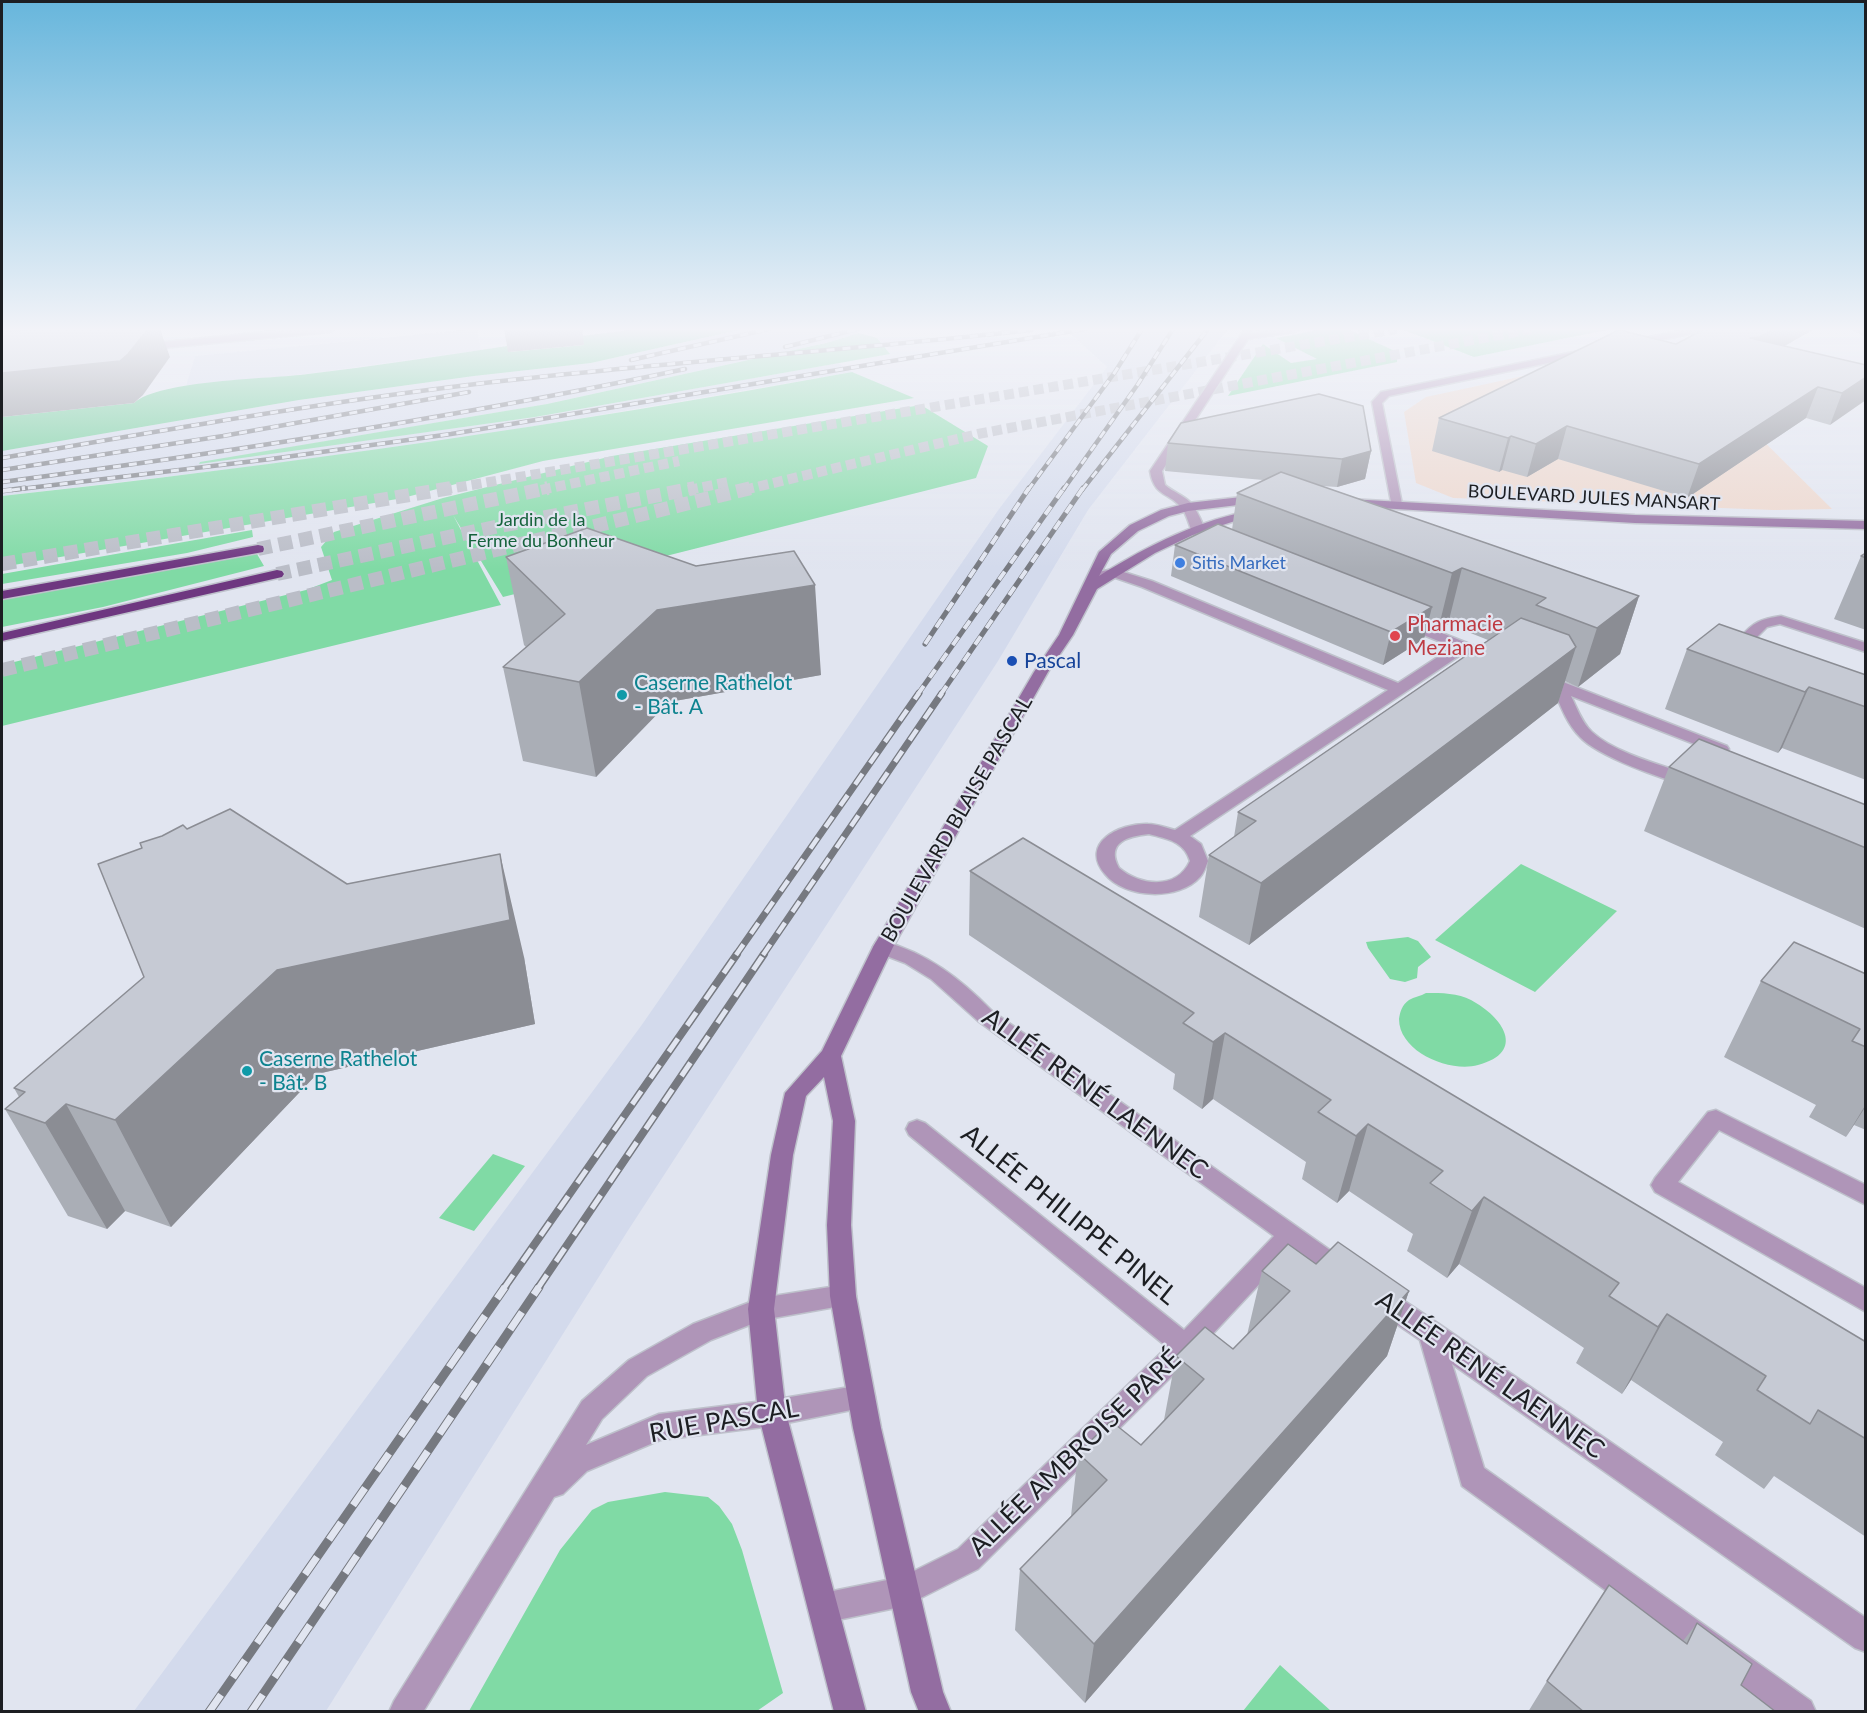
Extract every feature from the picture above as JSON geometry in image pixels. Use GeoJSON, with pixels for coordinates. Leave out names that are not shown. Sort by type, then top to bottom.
{"type":"FeatureCollection","features":[{"type":"Feature","properties":{"kind":"highway"},"geometry":{"type":"LineString","coordinates":[[2,595],[258,549]]}},
{"type":"Feature","properties":{"kind":"highway"},"geometry":{"type":"LineString","coordinates":[[2,637],[77,622],[277,574]]}},
{"type":"Feature","properties":{"kind":"street"},"geometry":{"type":"LineString","coordinates":[[1197,409],[1156,471],[1156,479],[1163,491],[1188,507],[1195,528],[1207,544],[1218,548]]}},
{"type":"Feature","properties":{"kind":"street"},"geometry":{"type":"LineString","coordinates":[[1378,409],[1396,504]]}},
{"type":"Feature","properties":{"kind":"street"},"geometry":{"type":"LineString","coordinates":[[1091,582],[1114,573],[1156,545],[1195,528],[1275,505],[1222,501],[1188,507]]}},
{"type":"Feature","properties":{"kind":"street","name":"BOULEVARD JULES MANSART"},"geometry":{"type":"LineString","coordinates":[[1333,503],[1396,504],[1506,514],[1623,519],[1866,525]]}},
{"type":"Feature","properties":{"kind":"street","name":"BOULEVARD BLAISE PASCAL"},"geometry":{"type":"LineString","coordinates":[[850,1712],[772,1413],[761,1308],[782,1155],[796,1093],[830,1056],[883,947],[1041,672],[1066,635],[1106,552],[1134,528],[1166,513],[1188,507]]}},
{"type":"Feature","properties":{"kind":"street"},"geometry":{"type":"LineString","coordinates":[[1114,573],[1147,584],[1399,688]]}},
{"type":"Feature","properties":{"kind":"street"},"geometry":{"type":"LineString","coordinates":[[1389,616],[1507,664]]}},
{"type":"Feature","properties":{"kind":"street"},"geometry":{"type":"LineString","coordinates":[[1771,655],[1754,649],[1747,638],[1763,623],[1781,621],[1866,648]]}},
{"type":"Feature","properties":{"kind":"street"},"geometry":{"type":"LineString","coordinates":[[1178,836],[1190,843],[1198,852],[1201,862],[1198,871],[1190,880],[1178,886],[1154,888],[1130,883],[1117,876],[1108,867],[1105,858],[1106,848],[1111,840],[1128,832],[1149,829],[1178,836],[1464,646]]}},
{"type":"Feature","properties":{"kind":"street"},"geometry":{"type":"LineString","coordinates":[[1528,673],[1732,753]]}},
{"type":"Feature","properties":{"kind":"street"},"geometry":{"type":"LineString","coordinates":[[1560,687],[1571,712],[1587,736],[1600,745],[1709,789]]}},
{"type":"Feature","properties":{"kind":"street","name":"ALLÉE RENÉ LAENNEC"},"geometry":{"type":"LineString","coordinates":[[883,947],[905,954],[966,994],[985,1016],[1289,1236],[1866,1637]]}},
{"type":"Feature","properties":{"kind":"street"},"geometry":{"type":"LineString","coordinates":[[830,1056],[844,1121],[839,1225],[843,1296],[862,1397],[927,1692],[935,1712]]}},
{"type":"Feature","properties":{"kind":"street"},"geometry":{"type":"LineString","coordinates":[[1866,1196],[1716,1118],[1663,1185],[1866,1301]]}},
{"type":"Feature","properties":{"kind":"street","name":"ALLÉE PHILIPPE PINEL"},"geometry":{"type":"LineString","coordinates":[[917,1129],[1185,1346]]}},
{"type":"Feature","properties":{"kind":"street","name":"ALLÉE AMBROISE PARÉ"},"geometry":{"type":"LineString","coordinates":[[823,1608],[905,1591],[968,1559],[1185,1346],[1289,1236]]}},
{"type":"Feature","properties":{"kind":"street","name":"RUE PASCAL"},"geometry":{"type":"LineString","coordinates":[[405,1712],[592,1410],[638,1368],[702,1332],[761,1308],[843,1296]]}},
{"type":"Feature","properties":{"kind":"street"},"geometry":{"type":"LineString","coordinates":[[1430,1332],[1472,1476],[1800,1712]]}},
{"type":"Feature","properties":{"kind":"street","name":"RUE PASCAL"},"geometry":{"type":"LineString","coordinates":[[534,1501],[577,1462],[659,1427],[772,1413],[862,1397]]}},
{"type":"Feature","properties":{"kind":"shaded area"},"geometry":{"type":"Polygon","coordinates":[[[247,409],[518,409],[199,463],[580,409],[635,409],[465,438],[250,467],[2,496],[2,451],[247,409]]]}},
{"type":"Feature","properties":{"kind":"shaded area"},"geometry":{"type":"Polygon","coordinates":[[[1075,409],[1166,409],[1088,510],[998,661],[627,1232],[326,1711],[134,1711],[641,1026],[999,509],[1075,409]]]}},
{"type":"Feature","properties":{"kind":"shaded area"},"geometry":{"type":"Polygon","coordinates":[[[1408,409],[1731,409],[1832,509],[1774,510],[1453,498],[1416,483],[1404,412],[1408,409]]]}},
{"type":"Feature","properties":{"kind":"green space"},"geometry":{"type":"Polygon","coordinates":[[[78,409],[247,409],[2,451],[2,417],[78,409]]]}},
{"type":"Feature","properties":{"kind":"green space"},"geometry":{"type":"Polygon","coordinates":[[[517,409],[580,409],[199,464],[200,462],[517,409]]]}},
{"type":"Feature","properties":{"kind":"green space"},"geometry":{"type":"Polygon","coordinates":[[[640,409],[850,409],[543,461],[403,498],[2,567],[2,496],[322,457],[640,409]]]}},
{"type":"Feature","properties":{"kind":"green space","name":"Jardin de la Ferme du Bonheur"},"geometry":{"type":"Polygon","coordinates":[[[897,409],[927,409],[988,446],[976,478],[503,597],[453,515],[501,605],[2,726],[2,665],[306,590],[332,580],[321,547],[334,532],[443,498],[612,456],[897,409]]]}},
{"type":"Feature","properties":{"kind":"green space"},"geometry":{"type":"Polygon","coordinates":[[[252,530],[253,537],[187,553],[2,584],[2,574],[252,530]]]}},
{"type":"Feature","properties":{"kind":"green space"},"geometry":{"type":"Polygon","coordinates":[[[257,554],[264,566],[103,607],[2,627],[2,598],[257,554]]]}},
{"type":"Feature","properties":{"kind":"green space"},"geometry":{"type":"Polygon","coordinates":[[[1521,864],[1617,911],[1535,992],[1435,940],[1521,864]]]}},
{"type":"Feature","properties":{"kind":"green space"},"geometry":{"type":"Polygon","coordinates":[[[1408,937],[1418,941],[1431,957],[1418,967],[1417,978],[1405,982],[1390,979],[1366,942],[1408,937]]]}},
{"type":"Feature","properties":{"kind":"green space"},"geometry":{"type":"Polygon","coordinates":[[[1426,993],[1461,996],[1482,1007],[1500,1025],[1505,1034],[1506,1043],[1502,1052],[1493,1059],[1467,1067],[1441,1063],[1417,1050],[1407,1041],[1401,1031],[1399,1016],[1407,1002],[1426,993]]]}},
{"type":"Feature","properties":{"kind":"green space"},"geometry":{"type":"Polygon","coordinates":[[[493,1154],[525,1166],[474,1231],[439,1218],[493,1154]]]}},
{"type":"Feature","properties":{"kind":"green space"},"geometry":{"type":"Polygon","coordinates":[[[665,1492],[708,1497],[719,1506],[732,1524],[742,1550],[783,1693],[757,1711],[469,1711],[560,1550],[592,1510],[608,1502],[665,1492]]]}},
{"type":"Feature","properties":{"kind":"green space"},"geometry":{"type":"Polygon","coordinates":[[[1280,1665],[1331,1711],[1243,1711],[1280,1665]]]}},
{"type":"Feature","properties":{"kind":"building"},"geometry":{"type":"Polygon","coordinates":[[[1248,409],[1364,409],[1371,451],[1342,459],[1168,443],[1181,423],[1248,409]]]}},
{"type":"Feature","properties":{"kind":"building"},"geometry":{"type":"Polygon","coordinates":[[[1458,409],[1784,409],[1699,464],[1567,426],[1536,444],[1439,418],[1458,409]]]}},
{"type":"Feature","properties":{"kind":"building"},"geometry":{"type":"Polygon","coordinates":[[[1281,472],[1639,596],[1597,628],[1536,605],[1546,598],[1462,568],[1452,573],[1237,493],[1281,472]]]}},
{"type":"Feature","properties":{"kind":"building"},"geometry":{"type":"Polygon","coordinates":[[[1218,524],[1432,607],[1391,632],[1175,545],[1218,524]]]}},
{"type":"Feature","properties":{"kind":"building"},"geometry":{"type":"Polygon","coordinates":[[[587,528],[696,566],[794,551],[815,585],[657,610],[579,682],[503,667],[565,614],[506,557],[587,528]]]}},
{"type":"Feature","properties":{"kind":"building"},"geometry":{"type":"Polygon","coordinates":[[[1521,618],[1569,635],[1576,647],[1261,883],[1209,855],[1256,821],[1238,812],[1521,618]]]}},
{"type":"Feature","properties":{"kind":"building"},"geometry":{"type":"Polygon","coordinates":[[[1719,624],[1866,675],[1866,707],[1809,687],[1805,692],[1687,649],[1719,624]]]}},
{"type":"Feature","properties":{"kind":"building"},"geometry":{"type":"Polygon","coordinates":[[[1699,739],[1866,805],[1866,848],[1669,767],[1699,739]]]}},
{"type":"Feature","properties":{"kind":"building"},"geometry":{"type":"Polygon","coordinates":[[[230,809],[347,884],[500,854],[510,920],[277,970],[115,1120],[66,1104],[45,1123],[5,1109],[25,1092],[14,1088],[144,977],[98,864],[142,848],[140,843],[162,836],[183,825],[187,829],[230,809]]]}},
{"type":"Feature","properties":{"kind":"building"},"geometry":{"type":"Polygon","coordinates":[[[1023,838],[1866,1342],[1866,1439],[1818,1410],[1810,1424],[1757,1390],[1766,1376],[1667,1314],[1658,1327],[1609,1296],[1619,1283],[1484,1197],[1472,1211],[1430,1183],[1443,1171],[1368,1124],[1356,1136],[1318,1112],[1331,1100],[1225,1033],[1213,1042],[1183,1023],[1194,1013],[970,871],[1023,838]]]}},
{"type":"Feature","properties":{"kind":"building"},"geometry":{"type":"Polygon","coordinates":[[[1794,942],[1866,974],[1866,1047],[1852,1041],[1860,1029],[1761,981],[1794,942]]]}},
{"type":"Feature","properties":{"kind":"building"},"geometry":{"type":"Polygon","coordinates":[[[1338,1242],[1409,1291],[1094,1644],[1020,1569],[1107,1480],[1078,1453],[1111,1421],[1141,1445],[1204,1379],[1176,1356],[1205,1327],[1233,1349],[1290,1291],[1262,1271],[1288,1244],[1316,1264],[1338,1242]]]}},
{"type":"Feature","properties":{"kind":"building"},"geometry":{"type":"Polygon","coordinates":[[[1609,1585],[1687,1644],[1697,1623],[1752,1664],[1741,1685],[1776,1712],[1584,1712],[1547,1681],[1609,1585]]]}},
{"type":"Feature","properties":{"kind":"tunnel"},"geometry":{"type":"LineString","coordinates":[[442,490],[922,409]]}},
{"type":"Feature","properties":{"kind":"tunnel"},"geometry":{"type":"LineString","coordinates":[[744,490],[978,434],[1110,409]]}},
{"type":"Feature","properties":{"kind":"tunnel"},"geometry":{"type":"LineString","coordinates":[[541,490],[679,461]]}},
{"type":"Feature","properties":{"kind":"tunnel"},"geometry":{"type":"LineString","coordinates":[[688,490],[728,482]]}},
{"type":"Feature","properties":{"kind":"tunnel"},"geometry":{"type":"LineString","coordinates":[[2,564],[451,488]]}},
{"type":"Feature","properties":{"kind":"tunnel"},"geometry":{"type":"LineString","coordinates":[[258,549],[548,488]]}},
{"type":"Feature","properties":{"kind":"tunnel"},"geometry":{"type":"LineString","coordinates":[[277,574],[495,527],[695,488]]}},
{"type":"Feature","properties":{"kind":"tunnel"},"geometry":{"type":"LineString","coordinates":[[2,670],[751,488]]}},
{"type":"Feature","properties":{"kind":"railway"},"geometry":{"type":"LineString","coordinates":[[2,458],[298,409]]}},
{"type":"Feature","properties":{"kind":"railway"},"geometry":{"type":"LineString","coordinates":[[2,470],[223,436],[374,409]]}},
{"type":"Feature","properties":{"kind":"railway"},"geometry":{"type":"LineString","coordinates":[[2,482],[345,432],[481,409]]}},
{"type":"Feature","properties":{"kind":"railway"},"geometry":{"type":"LineString","coordinates":[[12,490],[271,459],[451,434],[602,409]]}},
{"type":"Feature","properties":{"kind":"railway"},"geometry":{"type":"LineString","coordinates":[[1028,490],[1088,409]]}},
{"type":"Feature","properties":{"kind":"railway"},"geometry":{"type":"LineString","coordinates":[[1063,490],[1120,409]]}},
{"type":"Feature","properties":{"kind":"railway"},"geometry":{"type":"LineString","coordinates":[[1082,490],[1145,409]]}},
{"type":"Feature","properties":{"kind":"railway"},"geometry":{"type":"LineString","coordinates":[[2,491],[25,488]]}},
{"type":"Feature","properties":{"kind":"railway"},"geometry":{"type":"LineString","coordinates":[[925,644],[1029,488]]}},
{"type":"Feature","properties":{"kind":"railway"},"geometry":{"type":"LineString","coordinates":[[918,694],[1064,488]]}},
{"type":"Feature","properties":{"kind":"railway"},"geometry":{"type":"LineString","coordinates":[[941,694],[1083,488]]}},
{"type":"Feature","properties":{"kind":"railway"},"geometry":{"type":"LineString","coordinates":[[736,955],[919,693]]}},
{"type":"Feature","properties":{"kind":"railway"},"geometry":{"type":"LineString","coordinates":[[763,955],[942,693]]}},
{"type":"Feature","properties":{"kind":"railway"},"geometry":{"type":"LineString","coordinates":[[504,1288],[737,954]]}},
{"type":"Feature","properties":{"kind":"railway"},"geometry":{"type":"LineString","coordinates":[[538,1288],[764,954]]}},
{"type":"Feature","properties":{"kind":"railway"},"geometry":{"type":"LineString","coordinates":[[209,1712],[505,1287]]}},
{"type":"Feature","properties":{"kind":"railway"},"geometry":{"type":"LineString","coordinates":[[251,1712],[539,1287]]}},
{"type":"Feature","properties":{"kind":"place","name":"Sitis Market"},"geometry":{"type":"Point","coordinates":[1180,563]}},
{"type":"Feature","properties":{"kind":"place","name":"Pharmacie Meziane"},"geometry":{"type":"Point","coordinates":[1395,636]}},
{"type":"Feature","properties":{"kind":"place","name":"Pascal"},"geometry":{"type":"Point","coordinates":[1012,661]}},
{"type":"Feature","properties":{"kind":"place","name":"Caserne Rathelot - Bât. A"},"geometry":{"type":"Point","coordinates":[622,695]}},
{"type":"Feature","properties":{"kind":"place","name":"Caserne Rathelot - Bât. B"},"geometry":{"type":"Point","coordinates":[247,1071]}}]}
